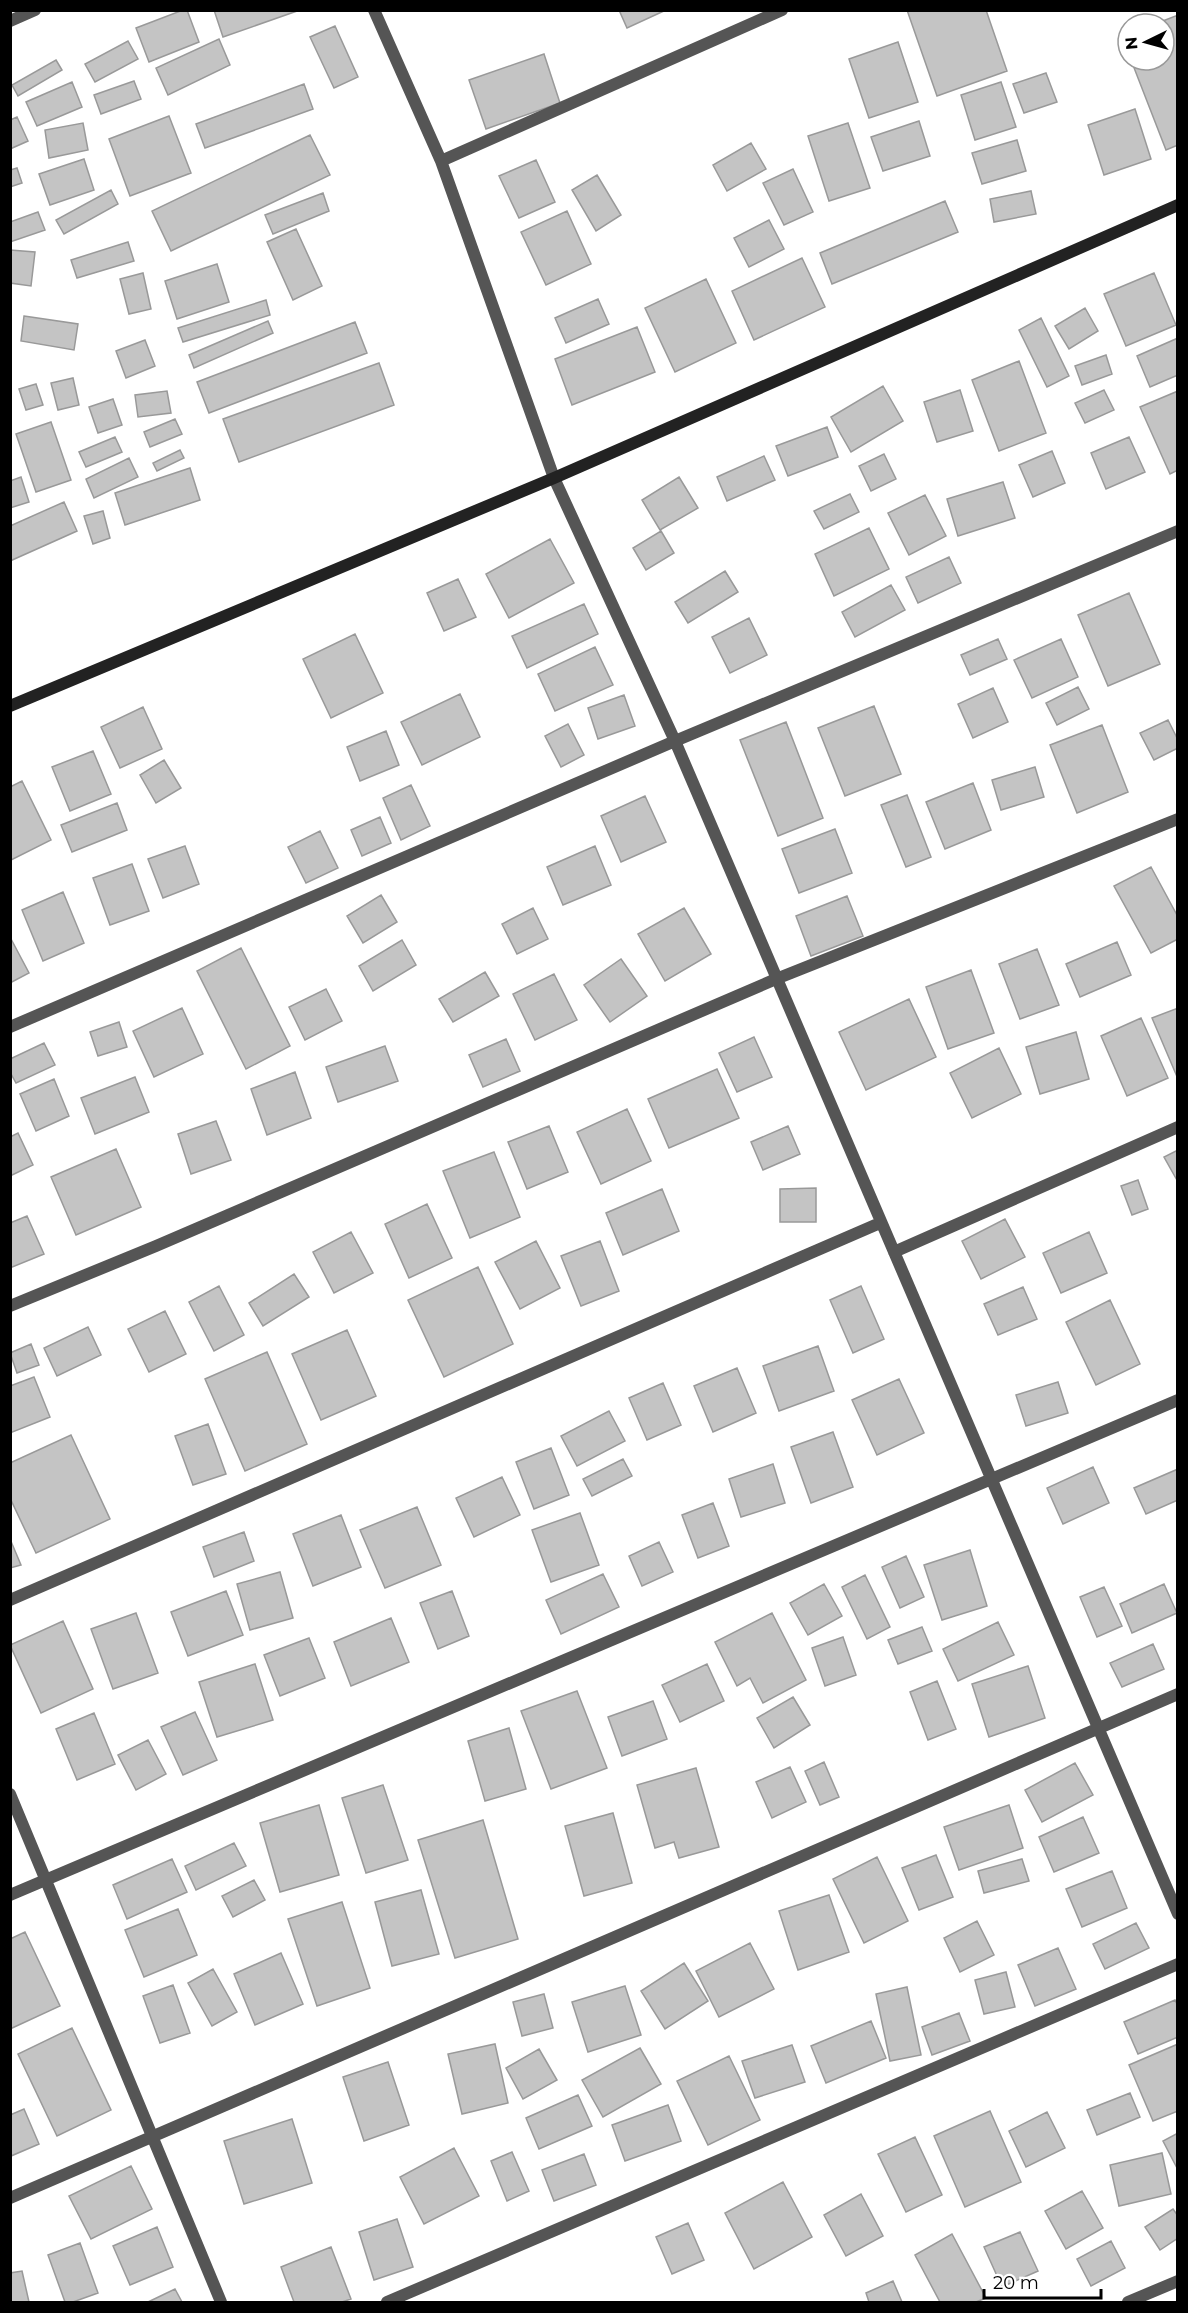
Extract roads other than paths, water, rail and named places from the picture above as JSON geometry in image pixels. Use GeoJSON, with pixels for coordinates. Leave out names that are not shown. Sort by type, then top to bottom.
{"type":"FeatureCollection","features":[{"type":"Feature","properties":{"kind":"main road"},"geometry":{"type":"LineString","coordinates":[[10,706],[554,478],[1178,205]]}},
{"type":"Feature","properties":{"kind":"street"},"geometry":{"type":"LineString","coordinates":[[10,21],[34,10]]}},
{"type":"Feature","properties":{"kind":"street"},"geometry":{"type":"LineString","coordinates":[[374,10],[441,161],[554,478],[675,741],[1178,1914]]}},
{"type":"Feature","properties":{"kind":"street"},"geometry":{"type":"LineString","coordinates":[[441,161],[782,10]]}},
{"type":"Feature","properties":{"kind":"street"},"geometry":{"type":"LineString","coordinates":[[10,1027],[675,741],[1178,531]]}},
{"type":"Feature","properties":{"kind":"street"},"geometry":{"type":"LineString","coordinates":[[10,1306],[156,1246],[776,979],[1178,819]]}},
{"type":"Feature","properties":{"kind":"street"},"geometry":{"type":"LineString","coordinates":[[894,1252],[1178,1127]]}},
{"type":"Feature","properties":{"kind":"street"},"geometry":{"type":"LineString","coordinates":[[10,1600],[880,1223]]}},
{"type":"Feature","properties":{"kind":"street"},"geometry":{"type":"LineString","coordinates":[[10,1895],[1178,1400]]}},
{"type":"Feature","properties":{"kind":"street"},"geometry":{"type":"LineString","coordinates":[[10,2198],[1178,1694]]}},
{"type":"Feature","properties":{"kind":"street"},"geometry":{"type":"LineString","coordinates":[[10,1794],[221,2302]]}},
{"type":"Feature","properties":{"kind":"street"},"geometry":{"type":"LineString","coordinates":[[387,2302],[1178,1964]]}},
{"type":"Feature","properties":{"kind":"street"},"geometry":{"type":"LineString","coordinates":[[1128,2302],[1178,2281]]}}]}
